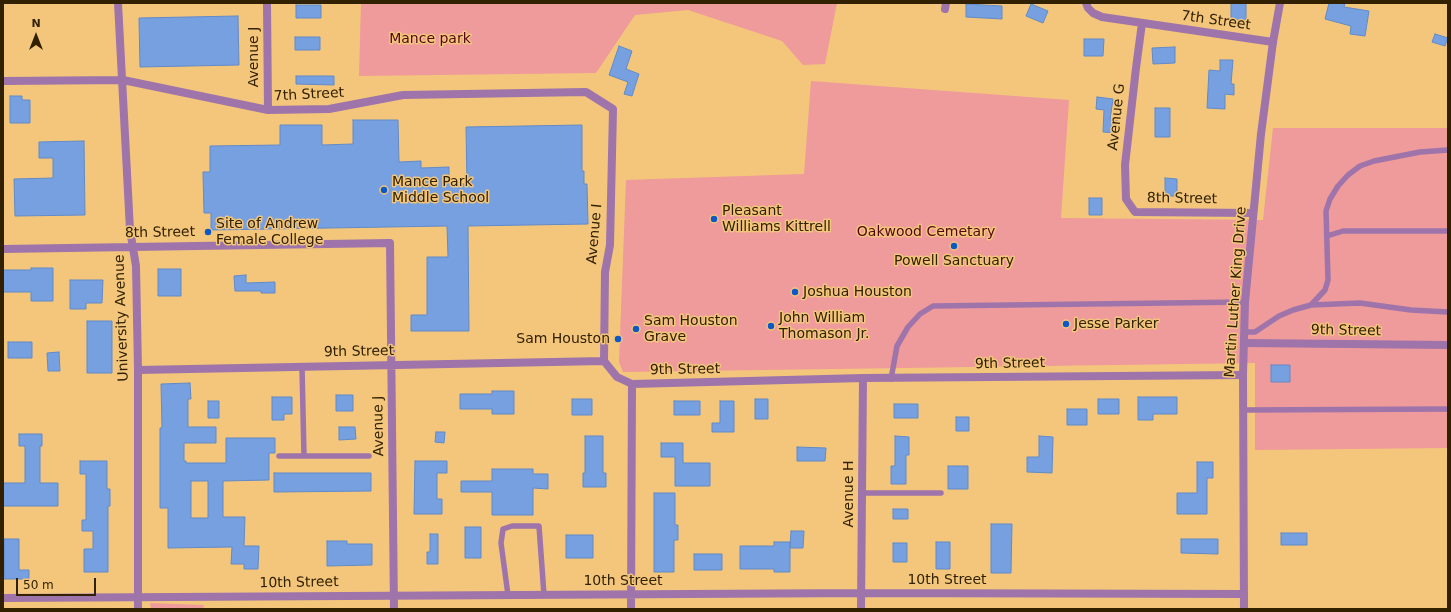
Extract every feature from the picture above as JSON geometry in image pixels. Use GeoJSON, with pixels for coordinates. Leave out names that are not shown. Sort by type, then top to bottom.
{"type":"FeatureCollection","features":[{"type":"Feature","properties":{"kind":"street","name":"University Avenue"},"geometry":{"type":"LineString","coordinates":[[118,3],[130,230],[136,266],[138,370],[138,609]]}},
{"type":"Feature","properties":{"kind":"street","name":"Avenue J"},"geometry":{"type":"LineString","coordinates":[[267,3],[268,110]]}},
{"type":"Feature","properties":{"kind":"street","name":"Martin Luther King Drive"},"geometry":{"type":"LineString","coordinates":[[1244,609],[1243,375],[1245,302],[1253,213],[1272,42],[1280,3]]}},
{"type":"Feature","properties":{"kind":"street","name":"7th Street"},"geometry":{"type":"LineString","coordinates":[[1087,6],[1093,13],[1102,17],[1272,42]]}},
{"type":"Feature","properties":{"kind":"street","name":"Avenue G"},"geometry":{"type":"LineString","coordinates":[[1135,212],[1126,199],[1125,165],[1142,23]]}},
{"type":"Feature","properties":{"kind":"street","name":"7th Street"},"geometry":{"type":"LineString","coordinates":[[3,81],[123,80],[268,110],[329,110],[404,95],[586,92],[613,109]]}},
{"type":"Feature","properties":{"kind":"street","name":"Avenue I"},"geometry":{"type":"LineString","coordinates":[[604,361],[605,272],[610,245],[613,109]]}},
{"type":"Feature","properties":{"kind":"street","name":"8th Street"},"geometry":{"type":"LineString","coordinates":[[1135,212],[1253,213]]}},
{"type":"Feature","properties":{"kind":"street","name":"Avenue J"},"geometry":{"type":"LineString","coordinates":[[390,242],[394,609]]}},
{"type":"Feature","properties":{"kind":"street","name":"8th Street"},"geometry":{"type":"LineString","coordinates":[[3,249],[390,242]]}},
{"type":"Feature","properties":{"kind":"street","name":"9th Street"},"geometry":{"type":"LineString","coordinates":[[1244,343],[1448,345]]}},
{"type":"Feature","properties":{"kind":"street","name":"9th Street"},"geometry":{"type":"LineString","coordinates":[[138,370],[604,361],[617,377],[632,384],[863,378],[891,379],[1243,375]]}},
{"type":"Feature","properties":{"kind":"street","name":"Avenue H"},"geometry":{"type":"LineString","coordinates":[[861,609],[863,378]]}},
{"type":"Feature","properties":{"kind":"street"},"geometry":{"type":"LineString","coordinates":[[631,609],[632,384]]}},
{"type":"Feature","properties":{"kind":"street","name":"10th Street"},"geometry":{"type":"LineString","coordinates":[[3,598],[862,593],[1244,594]]}},
{"type":"Feature","properties":{"kind":"lane"},"geometry":{"type":"LineString","coordinates":[[1312,305],[1325,290],[1328,280],[1326,211],[1330,199],[1338,186],[1348,175],[1360,166],[1374,161],[1420,152],[1448,150]]}},
{"type":"Feature","properties":{"kind":"lane"},"geometry":{"type":"LineString","coordinates":[[1327,236],[1343,231],[1448,231]]}},
{"type":"Feature","properties":{"kind":"lane"},"geometry":{"type":"LineString","coordinates":[[891,379],[897,346],[908,327],[920,314],[933,306],[1245,302]]}},
{"type":"Feature","properties":{"kind":"lane"},"geometry":{"type":"LineString","coordinates":[[1244,332],[1255,332],[1279,316],[1293,310],[1312,305],[1360,303],[1411,310],[1448,312]]}},
{"type":"Feature","properties":{"kind":"lane"},"geometry":{"type":"LineString","coordinates":[[302,366],[304,456]]}},
{"type":"Feature","properties":{"kind":"lane"},"geometry":{"type":"LineString","coordinates":[[1243,410],[1448,409]]}},
{"type":"Feature","properties":{"kind":"lane"},"geometry":{"type":"LineString","coordinates":[[279,456],[369,456]]}},
{"type":"Feature","properties":{"kind":"lane"},"geometry":{"type":"LineString","coordinates":[[862,493],[941,493]]}},
{"type":"Feature","properties":{"kind":"lane"},"geometry":{"type":"LineString","coordinates":[[508,595],[501,543],[503,529],[512,526],[539,526],[544,595]]}},
{"type":"Feature","properties":{"kind":"green space","name":"Mance park"},"geometry":{"type":"Polygon","coordinates":[[[361,3],[837,3],[825,64],[803,65],[782,41],[688,10],[635,15],[596,73],[359,76],[361,3]]]}},
{"type":"Feature","properties":{"kind":"green space","name":"Oakwood Cemetary"},"geometry":{"type":"Polygon","coordinates":[[[811,81],[1069,100],[1061,218],[1263,220],[1273,128],[1448,128],[1448,448],[1255,450],[1255,363],[623,372],[619,362],[626,180],[804,174],[811,81]]]}},
{"type":"Feature","properties":{"kind":"green space"},"geometry":{"type":"Polygon","coordinates":[[[150,603],[204,605],[203,609],[151,609],[150,603]]]}},
{"type":"Feature","properties":{"kind":"building"},"geometry":{"type":"Polygon","coordinates":[[[1231,3],[1246,3],[1246,24],[1231,24],[1231,3]]]}},
{"type":"Feature","properties":{"kind":"building"},"geometry":{"type":"Polygon","coordinates":[[[1329,3],[1345,3],[1344,7],[1369,11],[1365,36],[1350,34],[1351,26],[1325,19],[1329,3]]]}},
{"type":"Feature","properties":{"kind":"building"},"geometry":{"type":"Polygon","coordinates":[[[966,4],[1002,6],[1002,19],[966,17],[966,4]]]}},
{"type":"Feature","properties":{"kind":"building"},"geometry":{"type":"Polygon","coordinates":[[[1031,4],[1048,11],[1043,23],[1026,16],[1031,4]]]}},
{"type":"Feature","properties":{"kind":"building"},"geometry":{"type":"Polygon","coordinates":[[[296,5],[321,5],[321,18],[296,18],[296,5]]]}},
{"type":"Feature","properties":{"kind":"building"},"geometry":{"type":"Polygon","coordinates":[[[238,16],[239,65],[140,67],[139,18],[238,16]]]}},
{"type":"Feature","properties":{"kind":"building"},"geometry":{"type":"Polygon","coordinates":[[[1435,34],[1448,38],[1445,46],[1432,42],[1435,34]]]}},
{"type":"Feature","properties":{"kind":"building"},"geometry":{"type":"Polygon","coordinates":[[[295,37],[320,37],[320,50],[295,50],[295,37]]]}},
{"type":"Feature","properties":{"kind":"building"},"geometry":{"type":"Polygon","coordinates":[[[1084,39],[1104,39],[1103,56],[1084,56],[1084,39]]]}},
{"type":"Feature","properties":{"kind":"building"},"geometry":{"type":"Polygon","coordinates":[[[619,46],[632,51],[626,69],[639,74],[632,96],[624,94],[628,82],[609,75],[619,46]]]}},
{"type":"Feature","properties":{"kind":"building"},"geometry":{"type":"Polygon","coordinates":[[[1175,47],[1175,63],[1153,64],[1152,48],[1175,47]]]}},
{"type":"Feature","properties":{"kind":"building"},"geometry":{"type":"Polygon","coordinates":[[[1220,60],[1233,60],[1231,84],[1234,84],[1234,95],[1225,94],[1225,109],[1207,108],[1209,70],[1220,71],[1220,60]]]}},
{"type":"Feature","properties":{"kind":"building"},"geometry":{"type":"Polygon","coordinates":[[[296,76],[334,76],[334,85],[296,84],[296,76]]]}},
{"type":"Feature","properties":{"kind":"building"},"geometry":{"type":"Polygon","coordinates":[[[10,96],[22,96],[22,100],[30,100],[30,123],[10,123],[10,96]]]}},
{"type":"Feature","properties":{"kind":"building"},"geometry":{"type":"Polygon","coordinates":[[[1097,97],[1113,99],[1110,120],[1118,121],[1117,133],[1103,132],[1104,110],[1096,109],[1097,97]]]}},
{"type":"Feature","properties":{"kind":"building"},"geometry":{"type":"Polygon","coordinates":[[[1155,108],[1170,108],[1170,137],[1155,137],[1155,108]]]}},
{"type":"Feature","properties":{"kind":"building"},"geometry":{"type":"Polygon","coordinates":[[[353,120],[398,120],[399,162],[421,161],[421,168],[449,167],[449,184],[467,184],[466,127],[582,125],[582,171],[584,171],[584,184],[587,184],[588,224],[468,226],[469,331],[411,331],[411,315],[427,315],[427,257],[448,257],[447,226],[211,230],[211,213],[204,213],[203,172],[210,172],[210,146],[280,145],[280,125],[322,125],[322,145],[353,144],[353,120]]]}},
{"type":"Feature","properties":{"kind":"building"},"geometry":{"type":"Polygon","coordinates":[[[84,141],[85,215],[15,216],[14,179],[53,178],[53,158],[39,158],[39,142],[84,141]]]}},
{"type":"Feature","properties":{"kind":"building"},"geometry":{"type":"Polygon","coordinates":[[[1165,178],[1177,179],[1177,196],[1165,196],[1165,178]]]}},
{"type":"Feature","properties":{"kind":"building"},"geometry":{"type":"Polygon","coordinates":[[[1089,198],[1102,198],[1102,215],[1089,215],[1089,198]]]}},
{"type":"Feature","properties":{"kind":"building"},"geometry":{"type":"Polygon","coordinates":[[[31,268],[53,268],[53,301],[31,301],[31,292],[3,292],[3,270],[31,270],[31,268]]]}},
{"type":"Feature","properties":{"kind":"building"},"geometry":{"type":"Polygon","coordinates":[[[158,269],[181,269],[181,296],[158,296],[158,269]]]}},
{"type":"Feature","properties":{"kind":"building"},"geometry":{"type":"Polygon","coordinates":[[[246,275],[246,283],[275,282],[275,293],[261,293],[261,291],[235,291],[234,276],[246,275]]]}},
{"type":"Feature","properties":{"kind":"building"},"geometry":{"type":"Polygon","coordinates":[[[70,280],[103,280],[102,303],[86,303],[86,309],[70,309],[70,280]]]}},
{"type":"Feature","properties":{"kind":"building"},"geometry":{"type":"Polygon","coordinates":[[[87,321],[112,321],[112,373],[87,373],[87,321]]]}},
{"type":"Feature","properties":{"kind":"building"},"geometry":{"type":"Polygon","coordinates":[[[8,342],[32,342],[32,358],[8,358],[8,342]]]}},
{"type":"Feature","properties":{"kind":"building"},"geometry":{"type":"Polygon","coordinates":[[[59,352],[60,371],[48,371],[47,353],[59,352]]]}},
{"type":"Feature","properties":{"kind":"building"},"geometry":{"type":"Polygon","coordinates":[[[1271,365],[1290,365],[1290,382],[1271,382],[1271,365]]]}},
{"type":"Feature","properties":{"kind":"building"},"geometry":{"type":"Polygon","coordinates":[[[190,383],[191,399],[188,399],[188,427],[216,427],[216,443],[184,443],[184,461],[186,461],[186,463],[226,463],[226,438],[275,438],[275,453],[269,453],[269,480],[223,481],[223,517],[245,517],[244,546],[259,546],[258,569],[244,569],[244,564],[231,564],[232,547],[168,548],[168,508],[160,508],[160,428],[162,428],[161,384],[190,383]],[[191,481],[191,518],[208,518],[208,481],[191,481]]]}},
{"type":"Feature","properties":{"kind":"building"},"geometry":{"type":"Polygon","coordinates":[[[492,391],[514,391],[514,414],[492,414],[492,409],[460,409],[460,394],[492,394],[492,391]]]}},
{"type":"Feature","properties":{"kind":"building"},"geometry":{"type":"Polygon","coordinates":[[[336,395],[353,395],[353,411],[336,411],[336,395]]]}},
{"type":"Feature","properties":{"kind":"building"},"geometry":{"type":"Polygon","coordinates":[[[272,397],[292,397],[292,414],[284,414],[284,420],[272,420],[272,397]]]}},
{"type":"Feature","properties":{"kind":"building"},"geometry":{"type":"Polygon","coordinates":[[[1138,397],[1177,397],[1177,414],[1153,414],[1153,420],[1138,420],[1138,397]]]}},
{"type":"Feature","properties":{"kind":"building"},"geometry":{"type":"Polygon","coordinates":[[[572,399],[592,399],[592,415],[572,415],[572,399]]]}},
{"type":"Feature","properties":{"kind":"building"},"geometry":{"type":"Polygon","coordinates":[[[755,399],[768,399],[768,419],[755,419],[755,399]]]}},
{"type":"Feature","properties":{"kind":"building"},"geometry":{"type":"Polygon","coordinates":[[[1098,399],[1119,399],[1119,414],[1098,414],[1098,399]]]}},
{"type":"Feature","properties":{"kind":"building"},"geometry":{"type":"Polygon","coordinates":[[[208,401],[219,401],[219,418],[208,418],[208,401]]]}},
{"type":"Feature","properties":{"kind":"building"},"geometry":{"type":"Polygon","coordinates":[[[674,401],[700,401],[700,415],[674,415],[674,401]]]}},
{"type":"Feature","properties":{"kind":"building"},"geometry":{"type":"Polygon","coordinates":[[[720,401],[734,401],[734,432],[712,432],[712,423],[720,423],[720,401]]]}},
{"type":"Feature","properties":{"kind":"building"},"geometry":{"type":"Polygon","coordinates":[[[894,404],[918,404],[918,418],[894,418],[894,404]]]}},
{"type":"Feature","properties":{"kind":"building"},"geometry":{"type":"Polygon","coordinates":[[[1067,409],[1087,409],[1087,425],[1067,425],[1067,409]]]}},
{"type":"Feature","properties":{"kind":"building"},"geometry":{"type":"Polygon","coordinates":[[[956,417],[969,417],[969,431],[956,431],[956,417]]]}},
{"type":"Feature","properties":{"kind":"building"},"geometry":{"type":"Polygon","coordinates":[[[339,427],[355,427],[356,439],[339,440],[339,427]]]}},
{"type":"Feature","properties":{"kind":"building"},"geometry":{"type":"Polygon","coordinates":[[[436,432],[445,432],[444,443],[435,442],[436,432]]]}},
{"type":"Feature","properties":{"kind":"building"},"geometry":{"type":"Polygon","coordinates":[[[19,434],[42,434],[42,446],[40,446],[40,483],[58,483],[58,506],[3,506],[3,483],[25,483],[25,446],[19,446],[19,434]]]}},
{"type":"Feature","properties":{"kind":"building"},"geometry":{"type":"Polygon","coordinates":[[[585,436],[603,436],[603,473],[606,473],[606,487],[583,487],[583,473],[585,473],[585,436]]]}},
{"type":"Feature","properties":{"kind":"building"},"geometry":{"type":"Polygon","coordinates":[[[895,436],[909,437],[909,455],[906,455],[906,484],[891,484],[891,466],[895,466],[895,436]]]}},
{"type":"Feature","properties":{"kind":"building"},"geometry":{"type":"Polygon","coordinates":[[[1039,436],[1053,437],[1052,473],[1027,472],[1027,457],[1039,457],[1039,436]]]}},
{"type":"Feature","properties":{"kind":"building"},"geometry":{"type":"Polygon","coordinates":[[[661,443],[683,443],[683,463],[710,463],[710,486],[675,486],[675,457],[661,457],[661,443]]]}},
{"type":"Feature","properties":{"kind":"building"},"geometry":{"type":"Polygon","coordinates":[[[797,447],[826,448],[825,461],[797,461],[797,447]]]}},
{"type":"Feature","properties":{"kind":"building"},"geometry":{"type":"Polygon","coordinates":[[[80,461],[107,461],[107,489],[110,489],[110,506],[108,506],[108,572],[84,572],[84,549],[93,549],[93,531],[82,531],[82,520],[86,520],[86,474],[80,474],[80,461]]]}},
{"type":"Feature","properties":{"kind":"building"},"geometry":{"type":"Polygon","coordinates":[[[415,461],[447,461],[447,473],[437,473],[437,499],[442,499],[442,514],[414,514],[415,461]]]}},
{"type":"Feature","properties":{"kind":"building"},"geometry":{"type":"Polygon","coordinates":[[[1197,462],[1213,462],[1213,478],[1207,478],[1207,514],[1177,514],[1177,493],[1197,493],[1197,462]]]}},
{"type":"Feature","properties":{"kind":"building"},"geometry":{"type":"Polygon","coordinates":[[[948,466],[968,466],[968,489],[948,489],[948,466]]]}},
{"type":"Feature","properties":{"kind":"building"},"geometry":{"type":"Polygon","coordinates":[[[492,469],[533,469],[533,474],[548,474],[548,489],[533,488],[533,515],[492,515],[492,492],[461,492],[461,481],[492,481],[492,469]]]}},
{"type":"Feature","properties":{"kind":"building"},"geometry":{"type":"Polygon","coordinates":[[[274,473],[371,473],[371,491],[274,492],[274,473]]]}},
{"type":"Feature","properties":{"kind":"building"},"geometry":{"type":"Polygon","coordinates":[[[654,493],[675,493],[675,525],[678,525],[678,540],[674,540],[674,572],[654,572],[654,493]]]}},
{"type":"Feature","properties":{"kind":"building"},"geometry":{"type":"Polygon","coordinates":[[[893,509],[908,509],[908,519],[893,519],[893,509]]]}},
{"type":"Feature","properties":{"kind":"building"},"geometry":{"type":"Polygon","coordinates":[[[991,524],[1012,524],[1011,573],[991,573],[991,524]]]}},
{"type":"Feature","properties":{"kind":"building"},"geometry":{"type":"Polygon","coordinates":[[[465,527],[481,527],[481,558],[465,558],[465,527]]]}},
{"type":"Feature","properties":{"kind":"building"},"geometry":{"type":"Polygon","coordinates":[[[791,531],[804,531],[803,548],[790,548],[791,531]]]}},
{"type":"Feature","properties":{"kind":"building"},"geometry":{"type":"Polygon","coordinates":[[[1281,533],[1307,533],[1307,545],[1281,545],[1281,533]]]}},
{"type":"Feature","properties":{"kind":"building"},"geometry":{"type":"Polygon","coordinates":[[[430,534],[438,534],[438,564],[427,564],[427,552],[430,552],[430,534]]]}},
{"type":"Feature","properties":{"kind":"building"},"geometry":{"type":"Polygon","coordinates":[[[566,535],[593,535],[593,558],[566,558],[566,535]]]}},
{"type":"Feature","properties":{"kind":"building"},"geometry":{"type":"Polygon","coordinates":[[[4,539],[19,539],[19,570],[29,570],[29,579],[4,579],[4,539]]]}},
{"type":"Feature","properties":{"kind":"building"},"geometry":{"type":"Polygon","coordinates":[[[1181,539],[1218,539],[1218,554],[1181,553],[1181,539]]]}},
{"type":"Feature","properties":{"kind":"building"},"geometry":{"type":"Polygon","coordinates":[[[327,541],[347,541],[347,544],[372,544],[372,565],[327,566],[327,541]]]}},
{"type":"Feature","properties":{"kind":"building"},"geometry":{"type":"Polygon","coordinates":[[[774,542],[790,542],[790,572],[774,572],[774,569],[740,569],[740,546],[774,546],[774,542]]]}},
{"type":"Feature","properties":{"kind":"building"},"geometry":{"type":"Polygon","coordinates":[[[936,542],[950,542],[950,569],[936,569],[936,542]]]}},
{"type":"Feature","properties":{"kind":"building"},"geometry":{"type":"Polygon","coordinates":[[[893,543],[907,543],[907,562],[893,562],[893,543]]]}},
{"type":"Feature","properties":{"kind":"building"},"geometry":{"type":"Polygon","coordinates":[[[694,554],[722,554],[722,570],[694,570],[694,554]]]}},
{"type":"Feature","properties":{"kind":"place","name":"Mance Park Middle School"},"geometry":{"type":"Point","coordinates":[384,190]}},
{"type":"Feature","properties":{"kind":"place","name":"Pleasant Williams Kittrell"},"geometry":{"type":"Point","coordinates":[714,219]}},
{"type":"Feature","properties":{"kind":"place","name":"Site of Andrew Female College"},"geometry":{"type":"Point","coordinates":[208,232]}},
{"type":"Feature","properties":{"kind":"place","name":"Powell Sanctuary"},"geometry":{"type":"Point","coordinates":[954,246]}},
{"type":"Feature","properties":{"kind":"place","name":"Joshua Houston"},"geometry":{"type":"Point","coordinates":[795,292]}},
{"type":"Feature","properties":{"kind":"place","name":"Jesse Parker"},"geometry":{"type":"Point","coordinates":[1066,324]}},
{"type":"Feature","properties":{"kind":"place","name":"John William Thomason Jr."},"geometry":{"type":"Point","coordinates":[771,326]}},
{"type":"Feature","properties":{"kind":"place","name":"Sam Houston Grave"},"geometry":{"type":"Point","coordinates":[636,329]}},
{"type":"Feature","properties":{"kind":"place","name":"Sam Houston"},"geometry":{"type":"Point","coordinates":[618,339]}}]}
